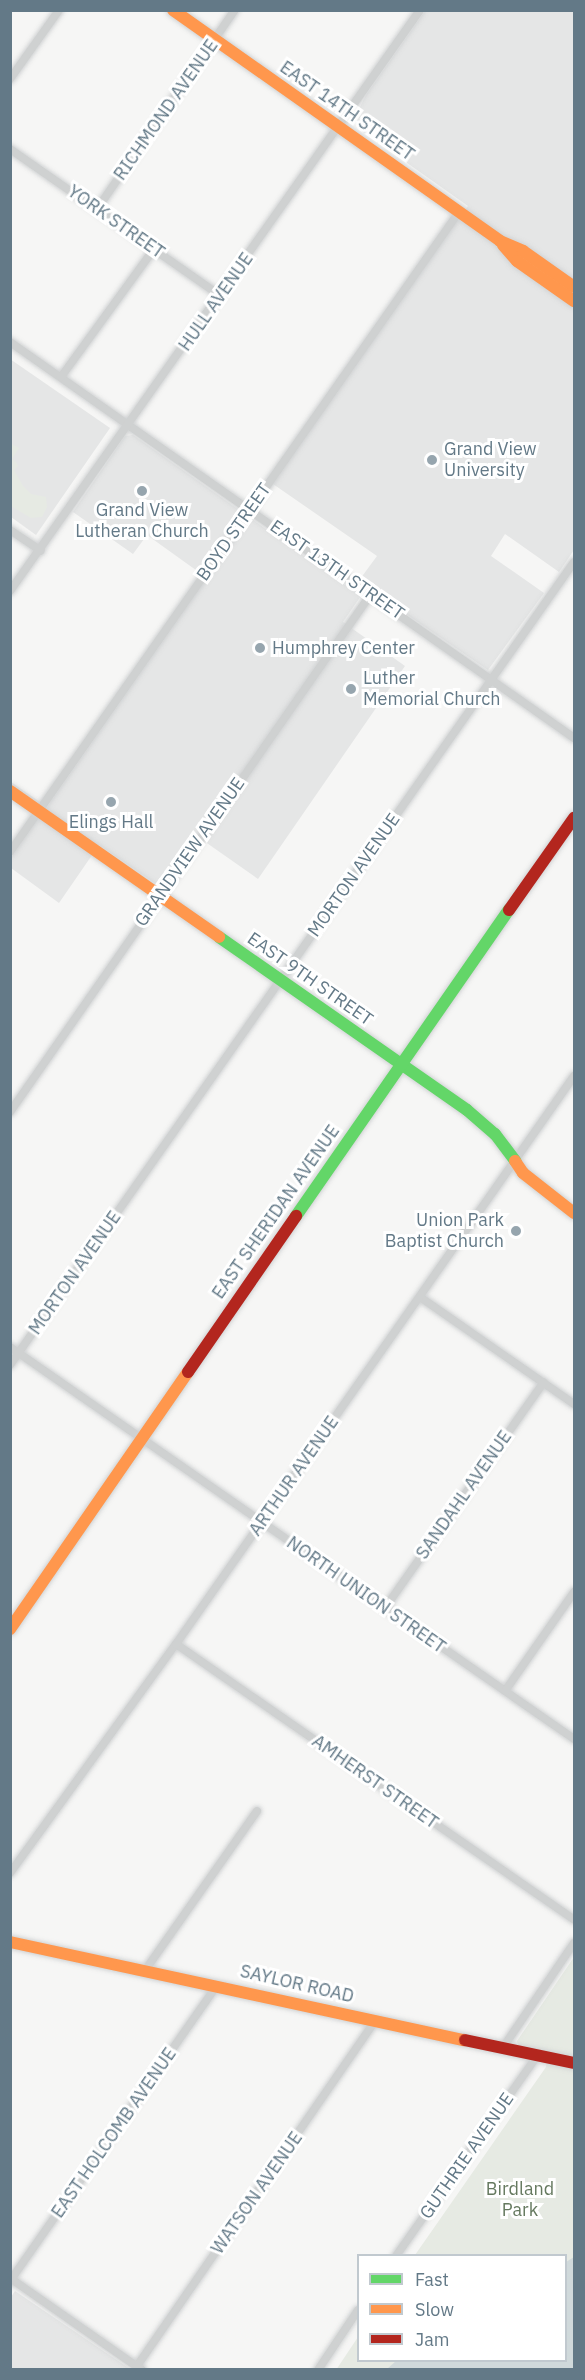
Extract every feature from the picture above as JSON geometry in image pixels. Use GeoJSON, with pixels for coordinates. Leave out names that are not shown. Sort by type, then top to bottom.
{"type":"FeatureCollection","features":[{"type":"Feature","properties":{"kind":"street"},"geometry":{"type":"LineString","coordinates":[[10,79],[59,10]]}},
{"type":"Feature","properties":{"kind":"street","name":"EAST 14TH STREET"},"geometry":{"type":"LineString","coordinates":[[173,10],[500,241],[523,251],[574,287]]}},
{"type":"Feature","properties":{"kind":"street","name":"RICHMOND AVENUE"},"geometry":{"type":"LineString","coordinates":[[97,209],[235,10]]}},
{"type":"Feature","properties":{"kind":"street","name":"HULL AVENUE"},"geometry":{"type":"LineString","coordinates":[[10,591],[41,551],[128,424],[221,296],[420,10]]}},
{"type":"Feature","properties":{"kind":"street","name":"YORK STREET"},"geometry":{"type":"LineString","coordinates":[[10,149],[221,296]]}},
{"type":"Feature","properties":{"kind":"street","name":"BOYD STREET"},"geometry":{"type":"LineString","coordinates":[[10,852],[459,212]]}},
{"type":"Feature","properties":{"kind":"street","name":"EAST 14TH STREET"},"geometry":{"type":"LineString","coordinates":[[500,241],[516,261],[574,301]]}},
{"type":"Feature","properties":{"kind":"street"},"geometry":{"type":"LineString","coordinates":[[61,377],[154,249]]}},
{"type":"Feature","properties":{"kind":"street","name":"EAST 13TH STREET"},"geometry":{"type":"LineString","coordinates":[[10,342],[574,738]]}},
{"type":"Feature","properties":{"kind":"street"},"geometry":{"type":"LineString","coordinates":[[10,530],[41,551]]}},
{"type":"Feature","properties":{"kind":"street","name":"MORTON AVENUE"},"geometry":{"type":"LineString","coordinates":[[10,1365],[574,562]]}},
{"type":"Feature","properties":{"kind":"street","name":"GRANDVIEW AVENUE"},"geometry":{"type":"LineString","coordinates":[[10,1112],[371,594]]}},
{"type":"Feature","properties":{"kind":"street","name":"EAST 9TH STREET"},"geometry":{"type":"LineString","coordinates":[[10,791],[482,1122],[495,1134],[514,1162],[537,1185],[574,1213]]}},
{"type":"Feature","properties":{"kind":"street","name":"EAST SHERIDAN AVENUE"},"geometry":{"type":"LineString","coordinates":[[10,1629],[400,1065],[574,818]]}},
{"type":"Feature","properties":{"kind":"street","name":"ARTHUR AVENUE"},"geometry":{"type":"LineString","coordinates":[[10,1873],[176,1644],[574,1076]]}},
{"type":"Feature","properties":{"kind":"street"},"geometry":{"type":"LineString","coordinates":[[420,1297],[574,1404]]}},
{"type":"Feature","properties":{"kind":"street","name":"NORTH UNION STREET"},"geometry":{"type":"LineString","coordinates":[[10,1347],[574,1739]]}},
{"type":"Feature","properties":{"kind":"street","name":"SANDAHL AVENUE"},"geometry":{"type":"LineString","coordinates":[[385,1608],[544,1382]]}},
{"type":"Feature","properties":{"kind":"street"},"geometry":{"type":"LineString","coordinates":[[505,1691],[574,1592]]}},
{"type":"Feature","properties":{"kind":"street","name":"AMHERST STREET"},"geometry":{"type":"LineString","coordinates":[[176,1644],[574,1920]]}},
{"type":"Feature","properties":{"kind":"street"},"geometry":{"type":"LineString","coordinates":[[146,1969],[256,1811]]}},
{"type":"Feature","properties":{"kind":"street","name":"SAYLOR ROAD"},"geometry":{"type":"LineString","coordinates":[[10,1942],[146,1969],[574,2063]]}},
{"type":"Feature","properties":{"kind":"street"},"geometry":{"type":"LineString","coordinates":[[502,2049],[574,1943]]}},
{"type":"Feature","properties":{"kind":"street","name":"EAST HOLCOMB AVENUE"},"geometry":{"type":"LineString","coordinates":[[11,2279],[217,1985]]}},
{"type":"Feature","properties":{"kind":"street","name":"WATSON AVENUE"},"geometry":{"type":"LineString","coordinates":[[140,2368],[376,2020]]}},
{"type":"Feature","properties":{"kind":"street","name":"GUTHRIE AVENUE"},"geometry":{"type":"LineString","coordinates":[[397,2254],[537,2056]]}},
{"type":"Feature","properties":{"kind":"street"},"geometry":{"type":"LineString","coordinates":[[11,2279],[140,2368]]}},
{"type":"Feature","properties":{"kind":"street"},"geometry":{"type":"LineString","coordinates":[[318,2370],[357,2312]]}},
{"type":"Feature","properties":{"kind":"shaded area","name":"Grand View University"},"geometry":{"type":"Polygon","coordinates":[[[425,11],[574,11],[574,550],[559,572],[505,534],[491,556],[544,593],[488,670],[367,587],[343,622],[405,666],[258,879],[194,834],[161,882],[156,884],[99,845],[59,903],[11,868],[11,858],[42,813],[11,791],[11,782],[47,807],[207,578],[147,535],[133,554],[73,512],[125,436],[133,435],[352,590],[377,556],[273,484],[468,206],[359,129],[354,119],[366,95],[425,11]]]}},
{"type":"Feature","properties":{"kind":"shaded area"},"geometry":{"type":"Polygon","coordinates":[[[10,359],[110,428],[36,535],[11,517],[10,359]]]}},
{"type":"Feature","properties":{"kind":"shaded area"},"geometry":{"type":"Polygon","coordinates":[[[574,2257],[574,2369],[387,2369],[395,2362],[567,2362],[567,2261],[574,2257]]]}},
{"type":"Feature","properties":{"kind":"shaded area"},"geometry":{"type":"Polygon","coordinates":[[[15,2291],[130,2369],[11,2369],[11,2297],[15,2291]]]}},
{"type":"Feature","properties":{"kind":"green space"},"geometry":{"type":"Polygon","coordinates":[[[10,443],[19,448],[12,459],[18,466],[14,470],[23,486],[31,494],[46,497],[47,507],[42,517],[31,518],[11,506],[10,443]]]}},
{"type":"Feature","properties":{"kind":"green space","name":"Birdland Park"},"geometry":{"type":"Polygon","coordinates":[[[574,1957],[574,2369],[336,2370],[357,2338],[357,2362],[567,2362],[567,2254],[416,2254],[546,2067],[547,2058],[518,2046],[517,2041],[574,1957]]]}},
{"type":"Feature","properties":{"kind":"traffic: fast"},"geometry":{"type":"LineString","coordinates":[[296,1216],[509,910]]}},
{"type":"Feature","properties":{"kind":"traffic: fast"},"geometry":{"type":"LineString","coordinates":[[219,937],[467,1110],[495,1134],[515,1161]]}},
{"type":"Feature","properties":{"kind":"traffic: slow"},"geometry":{"type":"LineString","coordinates":[[173,10],[500,241],[523,251],[574,287]]}},
{"type":"Feature","properties":{"kind":"traffic: slow"},"geometry":{"type":"LineString","coordinates":[[503,245],[517,261],[574,301]]}},
{"type":"Feature","properties":{"kind":"traffic: slow"},"geometry":{"type":"LineString","coordinates":[[10,791],[219,937]]}},
{"type":"Feature","properties":{"kind":"traffic: slow"},"geometry":{"type":"LineString","coordinates":[[515,1161],[523,1173],[574,1213]]}},
{"type":"Feature","properties":{"kind":"traffic: slow"},"geometry":{"type":"LineString","coordinates":[[10,1629],[188,1372]]}},
{"type":"Feature","properties":{"kind":"traffic: slow"},"geometry":{"type":"LineString","coordinates":[[10,1942],[465,2040]]}},
{"type":"Feature","properties":{"kind":"traffic: jam"},"geometry":{"type":"LineString","coordinates":[[509,910],[574,818]]}},
{"type":"Feature","properties":{"kind":"traffic: jam"},"geometry":{"type":"LineString","coordinates":[[188,1372],[296,1216]]}},
{"type":"Feature","properties":{"kind":"traffic: jam"},"geometry":{"type":"LineString","coordinates":[[465,2040],[574,2063]]}},
{"type":"Feature","properties":{"kind":"place","name":"Grand View University"},"geometry":{"type":"Point","coordinates":[432,460]}},
{"type":"Feature","properties":{"kind":"place","name":"Grand View Lutheran Church"},"geometry":{"type":"Point","coordinates":[142,491]}},
{"type":"Feature","properties":{"kind":"place","name":"Humphrey Center"},"geometry":{"type":"Point","coordinates":[260,648]}},
{"type":"Feature","properties":{"kind":"place","name":"Luther Memorial Church"},"geometry":{"type":"Point","coordinates":[351,689]}},
{"type":"Feature","properties":{"kind":"place","name":"Elings Hall"},"geometry":{"type":"Point","coordinates":[111,802]}},
{"type":"Feature","properties":{"kind":"place","name":"Union Park Baptist Church"},"geometry":{"type":"Point","coordinates":[516,1231]}}]}
